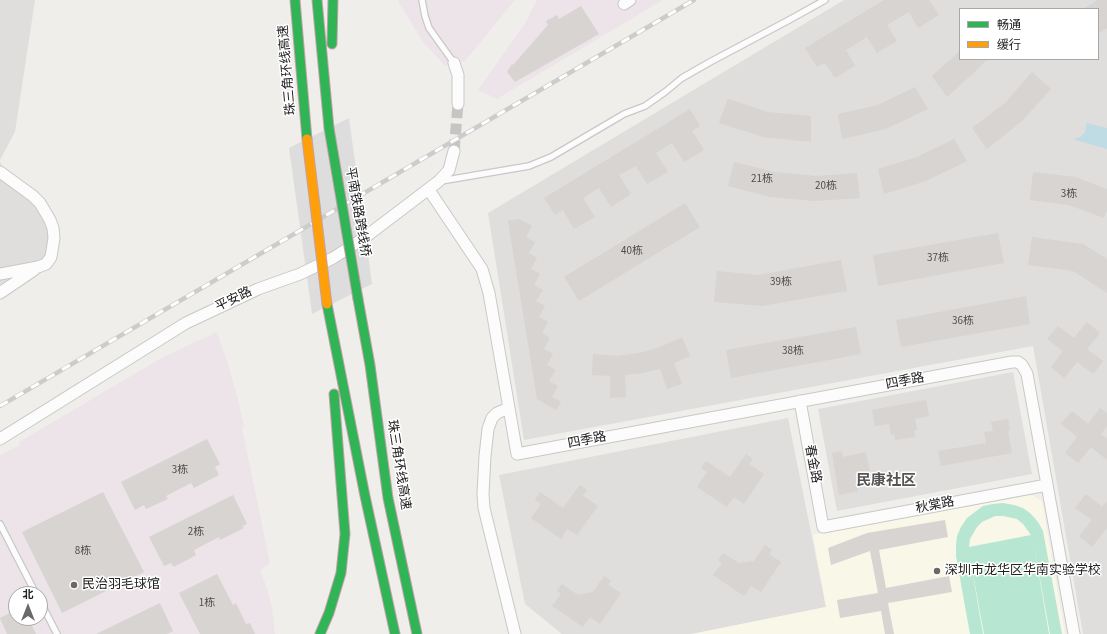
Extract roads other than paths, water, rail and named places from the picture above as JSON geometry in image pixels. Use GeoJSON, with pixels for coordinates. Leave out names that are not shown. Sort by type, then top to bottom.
{"type":"FeatureCollection","features":[{"type":"Feature","properties":{"kind":"highway","name":"珠三角环线高速"},"geometry":{"type":"LineString","coordinates":[[295,0],[307,139],[327,304]]}},
{"type":"Feature","properties":{"kind":"highway"},"geometry":{"type":"LineString","coordinates":[[317,0],[329,128]]}},
{"type":"Feature","properties":{"kind":"highway"},"geometry":{"type":"LineString","coordinates":[[329,128],[333,0]]}},
{"type":"Feature","properties":{"kind":"highway","name":"平南铁路跨线桥"},"geometry":{"type":"LineString","coordinates":[[329,128],[358,299]]}},
{"type":"Feature","properties":{"kind":"highway","name":"珠三角环线高速"},"geometry":{"type":"LineString","coordinates":[[358,299],[370,365],[388,498],[417,634]]}},
{"type":"Feature","properties":{"kind":"highway"},"geometry":{"type":"LineString","coordinates":[[320,634],[329,613],[337,586],[344,553],[345,534],[327,304]]}},
{"type":"Feature","properties":{"kind":"highway"},"geometry":{"type":"LineString","coordinates":[[327,304],[365,496],[395,634]]}},
{"type":"Feature","properties":{"kind":"highway"},"geometry":{"type":"LineString","coordinates":[[370,365],[395,483]]}},
{"type":"Feature","properties":{"kind":"street"},"geometry":{"type":"LineString","coordinates":[[454,63],[458,75],[458,104]]}},
{"type":"Feature","properties":{"kind":"street","name":"平安路"},"geometry":{"type":"LineString","coordinates":[[0,439],[186,323],[258,288],[300,274],[333,258],[364,238],[429,190],[450,170],[454,152]]}},
{"type":"Feature","properties":{"kind":"street"},"geometry":{"type":"LineString","coordinates":[[0,172],[33,196],[40,204],[51,224],[54,238],[51,257],[46,264],[0,293]]}},
{"type":"Feature","properties":{"kind":"street"},"geometry":{"type":"LineString","coordinates":[[429,190],[482,269],[489,293],[509,408],[497,413],[492,418],[488,429],[483,494],[484,508],[515,634]]}},
{"type":"Feature","properties":{"kind":"street"},"geometry":{"type":"LineString","coordinates":[[0,274],[38,268]]}},
{"type":"Feature","properties":{"kind":"street","name":"四季路"},"geometry":{"type":"LineString","coordinates":[[509,408],[518,454],[1018,362],[1022,365],[1027,374],[1074,634]]}},
{"type":"Feature","properties":{"kind":"street","name":"春金路"},"geometry":{"type":"LineString","coordinates":[[800,401],[823,526]]}},
{"type":"Feature","properties":{"kind":"street","name":"秋棠路"},"geometry":{"type":"LineString","coordinates":[[823,526],[1048,485]]}},
{"type":"Feature","properties":{"kind":"lane"},"geometry":{"type":"LineString","coordinates":[[422,0],[429,28],[454,63]]}},
{"type":"Feature","properties":{"kind":"lane"},"geometry":{"type":"LineString","coordinates":[[439,181],[529,166],[551,157],[624,114],[645,106],[666,92],[682,78],[825,0]]}},
{"type":"Feature","properties":{"kind":"lane"},"geometry":{"type":"LineString","coordinates":[[0,524],[32,586]]}},
{"type":"Feature","properties":{"kind":"lane"},"geometry":{"type":"LineString","coordinates":[[48,617],[57,634]]}},
{"type":"Feature","properties":{"kind":"water"},"geometry":{"type":"Polygon","coordinates":[[[1086,123],[1107,128],[1107,149],[1069,138],[1074,139],[1084,134],[1086,123]]]}},
{"type":"Feature","properties":{"kind":"tunnel"},"geometry":{"type":"LineString","coordinates":[[454,151],[458,104]]}},
{"type":"Feature","properties":{"kind":"railway"},"geometry":{"type":"LineString","coordinates":[[0,406],[694,0]]}},
{"type":"Feature","properties":{"kind":"place","name":"深圳市龙华区华南实验学校"},"geometry":{"type":"Point","coordinates":[937,571]}},
{"type":"Feature","properties":{"kind":"place","name":"民治羽毛球馆"},"geometry":{"type":"Point","coordinates":[74,585]}},
{"type":"Feature","properties":{"kind":"district","name":"民康社区"},"geometry":{"type":"Point","coordinates":[886,482]}}]}
